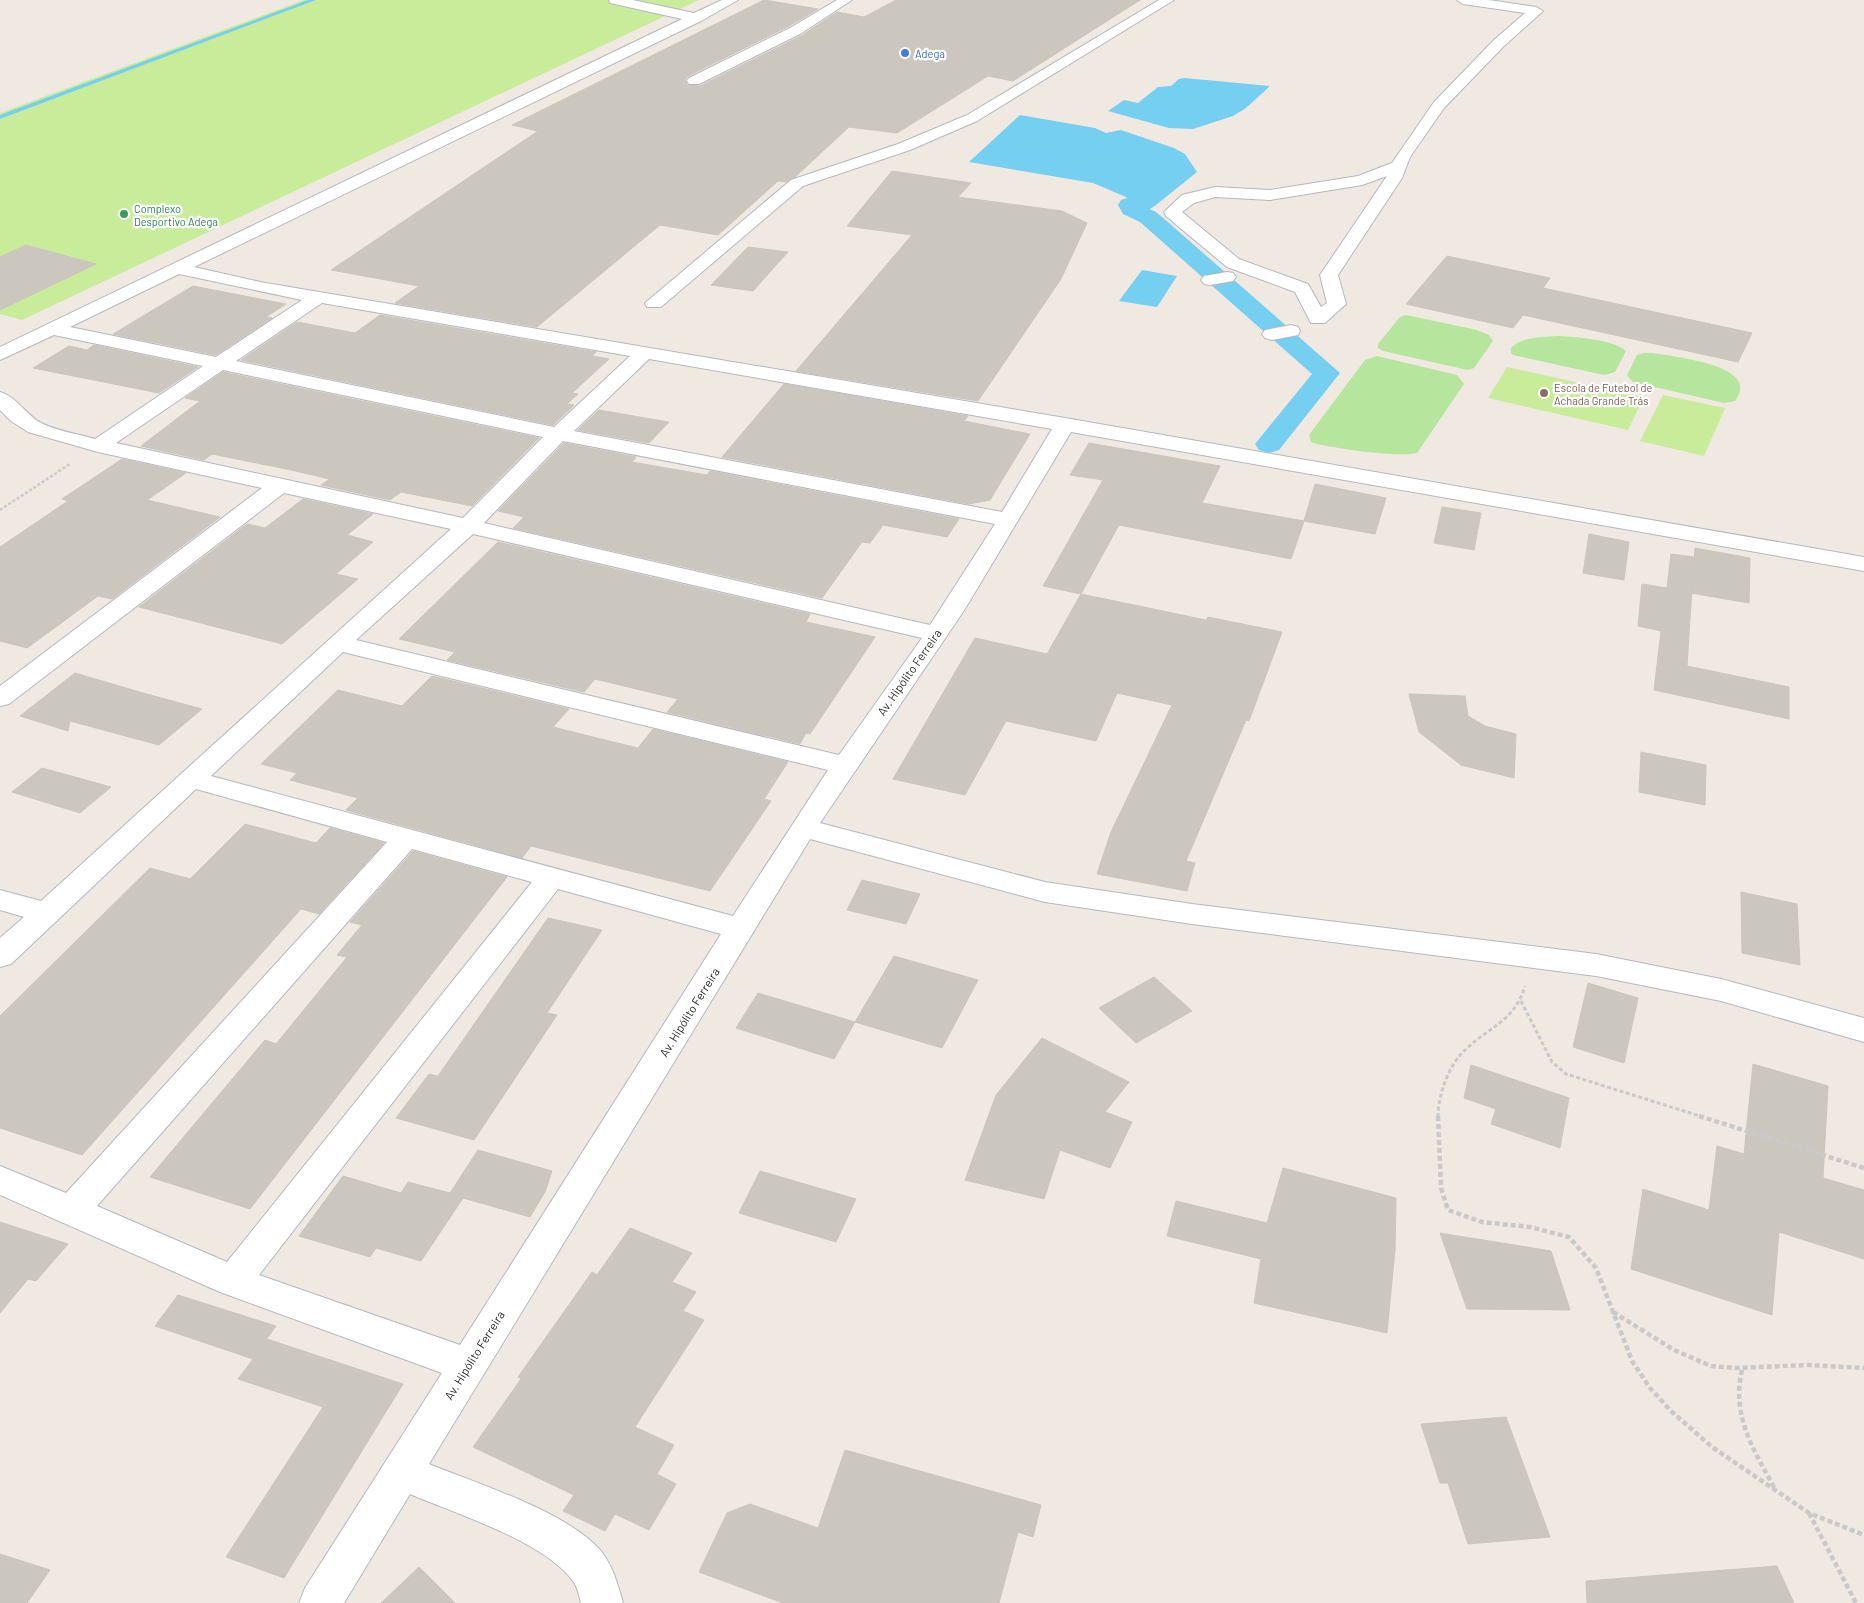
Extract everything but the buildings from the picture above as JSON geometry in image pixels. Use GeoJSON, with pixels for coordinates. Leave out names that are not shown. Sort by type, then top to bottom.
{"type":"FeatureCollection","features":[{"type":"Feature","properties":{"kind":"street"},"geometry":{"type":"LineString","coordinates":[[615,0],[696,18]]}},
{"type":"Feature","properties":{"kind":"street"},"geometry":{"type":"LineString","coordinates":[[0,354],[732,0]]}},
{"type":"Feature","properties":{"kind":"street"},"geometry":{"type":"LineString","coordinates":[[694,81],[795,31],[846,0]]}},
{"type":"Feature","properties":{"kind":"street"},"geometry":{"type":"LineString","coordinates":[[654,303],[797,184],[810,176],[904,147],[972,118],[1168,0]]}},
{"type":"Feature","properties":{"kind":"street"},"geometry":{"type":"LineString","coordinates":[[1400,164],[1362,180],[1270,195],[1215,192],[1188,199],[1172,212],[1233,263],[1302,288],[1318,319],[1337,304],[1329,275],[1394,178],[1400,164],[1402,157],[1439,106],[1499,43],[1536,11],[1463,0]]}},
{"type":"Feature","properties":{"kind":"street"},"geometry":{"type":"LineString","coordinates":[[176,268],[260,287],[1065,424],[1864,564]]}},
{"type":"Feature","properties":{"kind":"street"},"geometry":{"type":"LineString","coordinates":[[98,446],[320,296]]}},
{"type":"Feature","properties":{"kind":"street"},"geometry":{"type":"LineString","coordinates":[[52,329],[218,365],[558,434],[1009,520]]}},
{"type":"Feature","properties":{"kind":"street"},"geometry":{"type":"LineString","coordinates":[[1272,334],[1291,331]]}},
{"type":"Feature","properties":{"kind":"street"},"geometry":{"type":"LineString","coordinates":[[0,956],[338,643],[468,526],[558,434],[646,352]]}},
{"type":"Feature","properties":{"kind":"street"},"geometry":{"type":"LineString","coordinates":[[0,398],[18,417],[35,428],[98,446],[468,526],[937,634]]}},
{"type":"Feature","properties":{"kind":"street","name":"Av. Hipólito Ferreira"},"geometry":{"type":"LineString","coordinates":[[320,1603],[804,828],[844,765],[937,634],[1009,520],[1065,424]]}},
{"type":"Feature","properties":{"kind":"street"},"geometry":{"type":"LineString","coordinates":[[0,698],[280,486]]}},
{"type":"Feature","properties":{"kind":"street"},"geometry":{"type":"LineString","coordinates":[[338,643],[844,765]]}},
{"type":"Feature","properties":{"kind":"street"},"geometry":{"type":"LineString","coordinates":[[191,779],[742,928]]}},
{"type":"Feature","properties":{"kind":"street"},"geometry":{"type":"LineString","coordinates":[[804,828],[1045,892],[1252,921],[1512,952],[1596,965],[1721,990],[1864,1030]]}},
{"type":"Feature","properties":{"kind":"street"},"geometry":{"type":"LineString","coordinates":[[72,1212],[407,837]]}},
{"type":"Feature","properties":{"kind":"street"},"geometry":{"type":"LineString","coordinates":[[233,1281],[552,877]]}},
{"type":"Feature","properties":{"kind":"street"},"geometry":{"type":"LineString","coordinates":[[0,900],[46,913]]}},
{"type":"Feature","properties":{"kind":"street"},"geometry":{"type":"LineString","coordinates":[[0,1180],[233,1281],[468,1365]]}},
{"type":"Feature","properties":{"kind":"street"},"geometry":{"type":"LineString","coordinates":[[403,1472],[547,1533],[570,1550],[588,1569],[600,1591],[602,1603]]}},
{"type":"Feature","properties":{"kind":"path"},"geometry":{"type":"LineString","coordinates":[[0,510],[98,446]]}},
{"type":"Feature","properties":{"kind":"path"},"geometry":{"type":"LineString","coordinates":[[1512,952],[1525,986],[1522,1001],[1504,1021],[1462,1053],[1447,1078],[1438,1107],[1441,1188],[1448,1210],[1482,1222],[1530,1227],[1569,1237],[1596,1268],[1632,1361],[1650,1388],[1671,1411],[1712,1447],[1809,1514],[1864,1535]]}},
{"type":"Feature","properties":{"kind":"path"},"geometry":{"type":"LineString","coordinates":[[1522,1001],[1552,1062],[1566,1074],[1864,1168]]}},
{"type":"Feature","properties":{"kind":"path"},"geometry":{"type":"LineString","coordinates":[[1613,1311],[1675,1350],[1709,1366],[1742,1370],[1775,1366],[1823,1364],[1864,1368]]}},
{"type":"Feature","properties":{"kind":"path"},"geometry":{"type":"LineString","coordinates":[[1742,1370],[1737,1396],[1743,1421],[1753,1450],[1776,1491]]}},
{"type":"Feature","properties":{"kind":"path"},"geometry":{"type":"LineString","coordinates":[[1809,1514],[1856,1603]]}},
{"type":"Feature","properties":{"kind":"green space","name":"Complexo Desportivo Adega"},"geometry":{"type":"Polygon","coordinates":[[[304,0],[699,0],[22,320],[0,314],[0,113],[304,0]]]}},
{"type":"Feature","properties":{"kind":"green space"},"geometry":{"type":"Polygon","coordinates":[[[1406,315],[1477,330],[1489,335],[1493,341],[1474,368],[1468,370],[1383,351],[1378,348],[1378,344],[1400,317],[1406,315]]]}},
{"type":"Feature","properties":{"kind":"green space"},"geometry":{"type":"Polygon","coordinates":[[[1558,336],[1603,341],[1626,351],[1615,372],[1604,375],[1511,353],[1511,348],[1521,341],[1558,336]]]}},
{"type":"Feature","properties":{"kind":"green space"},"geometry":{"type":"Polygon","coordinates":[[[1643,353],[1696,360],[1727,371],[1737,379],[1740,389],[1735,401],[1724,403],[1633,382],[1627,375],[1637,355],[1643,353]]]}},
{"type":"Feature","properties":{"kind":"green space"},"geometry":{"type":"Polygon","coordinates":[[[1377,356],[1457,375],[1464,384],[1417,453],[1364,452],[1311,442],[1309,435],[1365,360],[1377,356]]]}},
{"type":"Feature","properties":{"kind":"green space"},"geometry":{"type":"Polygon","coordinates":[[[1507,367],[1644,397],[1628,430],[1488,398],[1507,367]]]}},
{"type":"Feature","properties":{"kind":"green space"},"geometry":{"type":"Polygon","coordinates":[[[1663,395],[1725,408],[1704,456],[1640,441],[1663,395]]]}},
{"type":"Feature","properties":{"kind":"water"},"geometry":{"type":"Polygon","coordinates":[[[1179,79],[1270,86],[1246,108],[1233,116],[1193,129],[1169,128],[1108,111],[1124,100],[1138,103],[1158,87],[1171,86],[1179,79]]]}},
{"type":"Feature","properties":{"kind":"water"},"geometry":{"type":"Polygon","coordinates":[[[1020,115],[1095,128],[1106,133],[1121,130],[1174,148],[1185,154],[1197,172],[1150,209],[1140,209],[1126,197],[1093,183],[969,162],[1020,115]]]}},
{"type":"Feature","properties":{"kind":"water"},"geometry":{"type":"Polygon","coordinates":[[[1142,270],[1177,276],[1157,307],[1119,301],[1142,270]]]}},
{"type":"Feature","properties":{"kind":"waterway"},"geometry":{"type":"LineString","coordinates":[[0,117],[313,0]]}},
{"type":"Feature","properties":{"kind":"waterway"},"geometry":{"type":"LineString","coordinates":[[1133,203],[1129,205],[1131,209],[1148,217],[1327,373],[1269,444]]}},
{"type":"Feature","properties":{"kind":"place","name":"Adega"},"geometry":{"type":"Point","coordinates":[905,53]}},
{"type":"Feature","properties":{"kind":"place","name":"Complexo Desportivo Adega"},"geometry":{"type":"Point","coordinates":[124,214]}},
{"type":"Feature","properties":{"kind":"place","name":"Escola de Futebol de Achada Grande Trás"},"geometry":{"type":"Point","coordinates":[1544,393]}}]}
